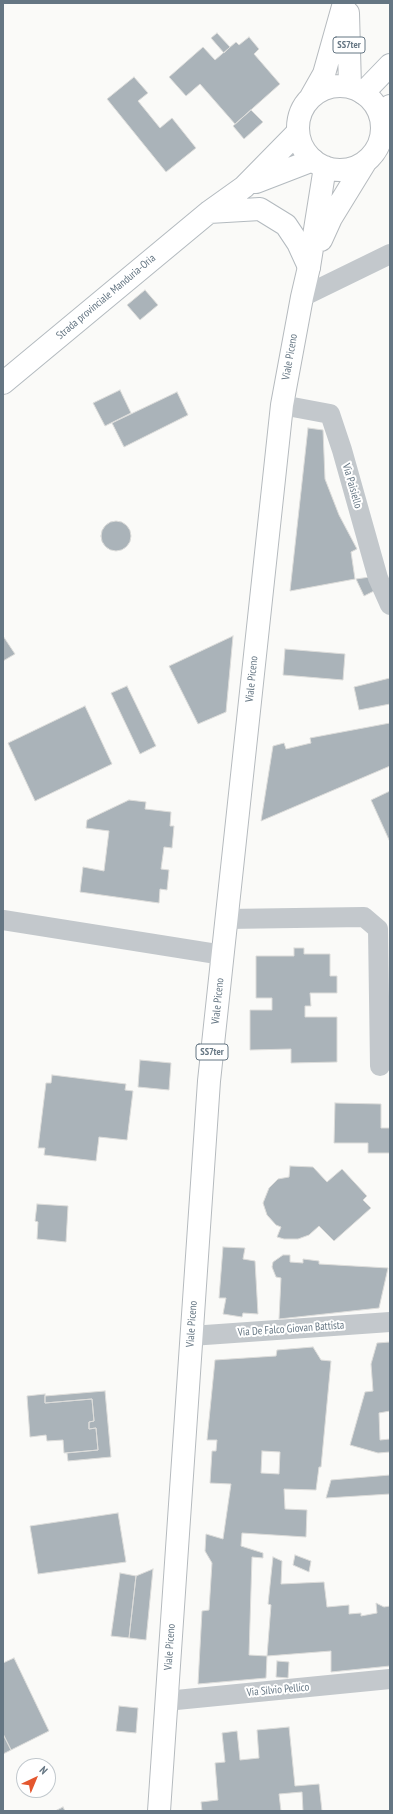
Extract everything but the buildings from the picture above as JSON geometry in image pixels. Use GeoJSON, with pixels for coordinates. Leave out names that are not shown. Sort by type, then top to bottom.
{"type":"FeatureCollection","features":[{"type":"Feature","properties":{"kind":"main road"},"geometry":{"type":"LineString","coordinates":[[344,3],[324,74],[311,97],[303,107],[298,119],[300,143],[305,152],[319,164],[339,170],[354,168],[366,161],[374,152],[380,141],[382,129],[390,106]]}},
{"type":"Feature","properties":{"kind":"main road","name":"SS7ter"},"geometry":{"type":"LineString","coordinates":[[348,3],[356,90]]}},
{"type":"Feature","properties":{"kind":"main road"},"geometry":{"type":"LineString","coordinates":[[356,90],[390,65]]}},
{"type":"Feature","properties":{"kind":"main road"},"geometry":{"type":"LineString","coordinates":[[311,97],[323,89],[336,86],[356,90],[373,102],[380,115],[382,129]]}},
{"type":"Feature","properties":{"kind":"main road","name":"Strada provinciale Manduria-Oria"},"geometry":{"type":"LineString","coordinates":[[244,188],[298,132]]}},
{"type":"Feature","properties":{"kind":"main road","name":"Viale Piceno"},"geometry":{"type":"LineString","coordinates":[[309,267],[331,218],[366,161]]}},
{"type":"Feature","properties":{"kind":"main road","name":"Strada provinciale Manduria-Oria"},"geometry":{"type":"LineString","coordinates":[[3,383],[209,212],[244,188],[282,170],[319,164]]}},
{"type":"Feature","properties":{"kind":"main road","name":"Viale Piceno"},"geometry":{"type":"LineString","coordinates":[[159,1811],[209,1082],[282,405],[309,267],[319,164]]}},
{"type":"Feature","properties":{"kind":"main road"},"geometry":{"type":"LineString","coordinates":[[209,212],[260,208],[286,225],[298,242],[309,267]]}},
{"type":"Feature","properties":{"kind":"street"},"geometry":{"type":"LineString","coordinates":[[302,297],[390,254]]}},
{"type":"Feature","properties":{"kind":"street","name":"Via Paisiello"},"geometry":{"type":"LineString","coordinates":[[282,405],[330,414],[342,450],[378,578],[390,605]]}},
{"type":"Feature","properties":{"kind":"street"},"geometry":{"type":"LineString","coordinates":[[226,919],[364,917],[378,929],[380,1066]]}},
{"type":"Feature","properties":{"kind":"street"},"geometry":{"type":"LineString","coordinates":[[3,920],[223,955]]}},
{"type":"Feature","properties":{"kind":"street","name":"Via De Falco Giovan Battista"},"geometry":{"type":"LineString","coordinates":[[191,1336],[390,1322]]}},
{"type":"Feature","properties":{"kind":"street","name":"Via Silvio Pellico"},"geometry":{"type":"LineString","coordinates":[[166,1701],[390,1679]]}}]}
